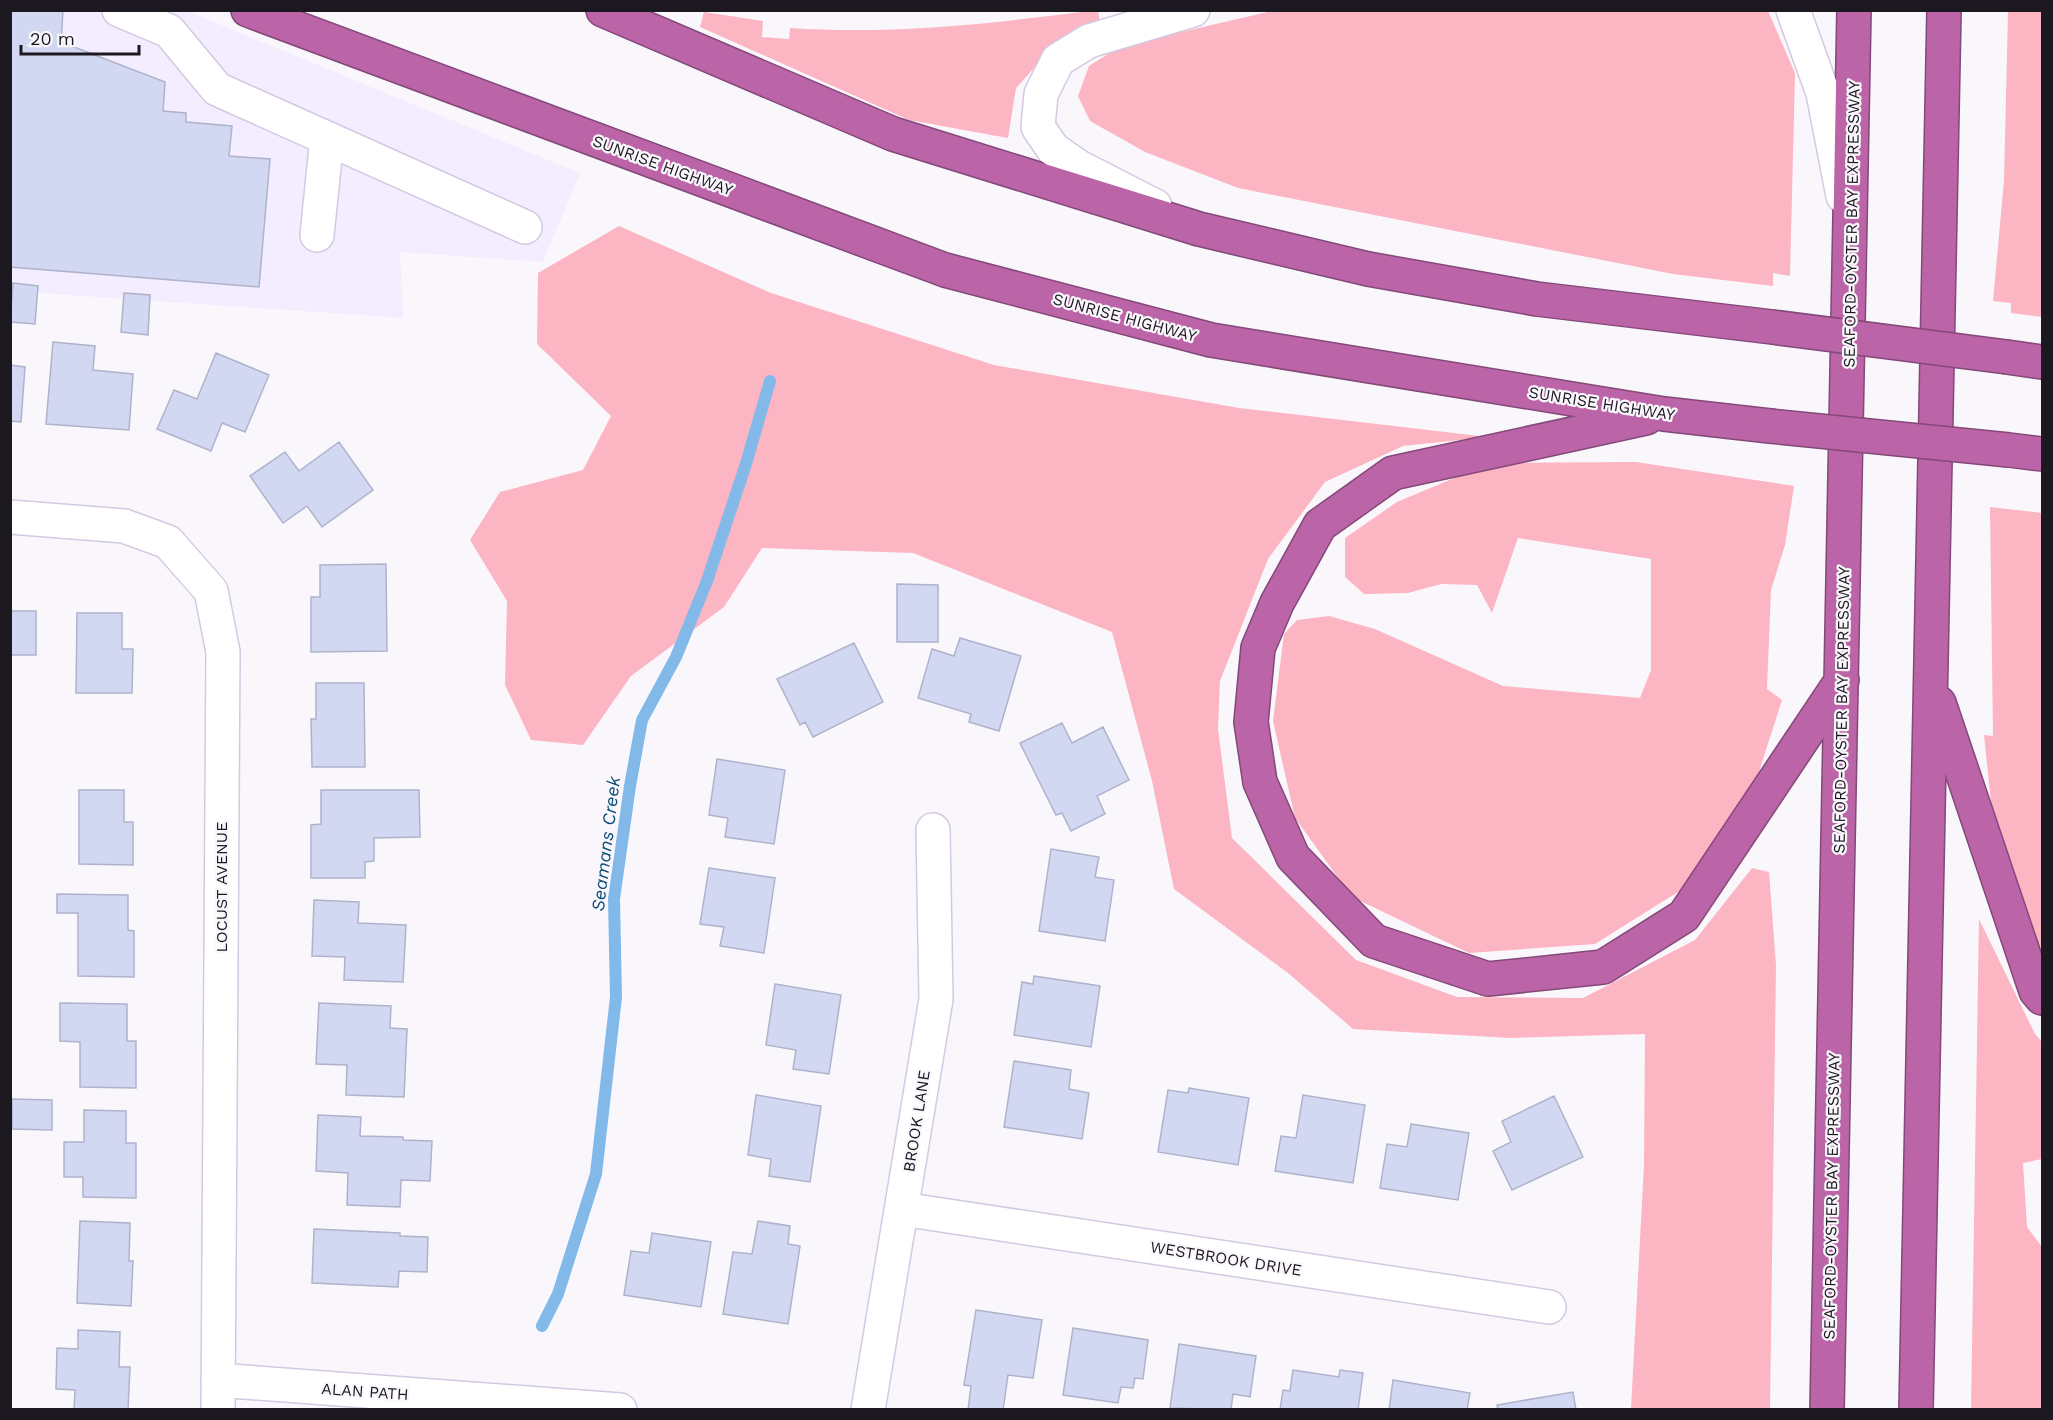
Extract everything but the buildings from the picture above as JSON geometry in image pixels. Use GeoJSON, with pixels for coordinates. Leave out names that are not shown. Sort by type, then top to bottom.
{"type":"FeatureCollection","features":[{"type":"Feature","properties":{"kind":"highway","name":"SUNRISE HIGHWAY"},"geometry":{"type":"LineString","coordinates":[[248,10],[945,270],[1211,340],[1664,414],[2043,454]]}},
{"type":"Feature","properties":{"kind":"highway"},"geometry":{"type":"LineString","coordinates":[[603,10],[893,134],[1199,229],[1368,269],[1537,299],[2043,362]]}},
{"type":"Feature","properties":{"kind":"highway","name":"SEAFORD-OYSTER BAY EXPRESSWAY"},"geometry":{"type":"LineString","coordinates":[[1827,1410],[1854,10]]}},
{"type":"Feature","properties":{"kind":"highway"},"geometry":{"type":"LineString","coordinates":[[1917,1410],[1944,10]]}},
{"type":"Feature","properties":{"kind":"highway"},"geometry":{"type":"LineString","coordinates":[[1664,414],[1393,473],[1320,525],[1277,603],[1258,648],[1251,722],[1260,782],[1293,857],[1374,941],[1488,979],[1603,967],[1684,916],[1842,680]]}},
{"type":"Feature","properties":{"kind":"highway"},"geometry":{"type":"LineString","coordinates":[[1932,682],[2036,992],[2043,998]]}},
{"type":"Feature","properties":{"kind":"street"},"geometry":{"type":"LineString","coordinates":[[119,10],[159,18],[218,89],[525,227]]}},
{"type":"Feature","properties":{"kind":"street"},"geometry":{"type":"LineString","coordinates":[[1193,10],[1089,41],[1058,60],[1041,94],[1038,127],[1053,149],[1079,167],[1199,229]]}},
{"type":"Feature","properties":{"kind":"street"},"geometry":{"type":"LineString","coordinates":[[1793,10],[1823,93],[1850,232]]}},
{"type":"Feature","properties":{"kind":"street"},"geometry":{"type":"LineString","coordinates":[[317,235],[327,138]]}},
{"type":"Feature","properties":{"kind":"street","name":"LOCUST AVENUE"},"geometry":{"type":"LineString","coordinates":[[10,518],[124,526],[168,543],[211,591],[223,652],[218,1395]]}},
{"type":"Feature","properties":{"kind":"street","name":"BROOK LANE"},"geometry":{"type":"LineString","coordinates":[[868,1410],[936,999],[933,830]]}},
{"type":"Feature","properties":{"kind":"street","name":"WESTBROOK DRIVE"},"geometry":{"type":"LineString","coordinates":[[902,1209],[1549,1307]]}},
{"type":"Feature","properties":{"kind":"street","name":"ALAN PATH"},"geometry":{"type":"LineString","coordinates":[[218,1395],[620,1410]]}},
{"type":"Feature","properties":{"kind":"shaded area"},"geometry":{"type":"Polygon","coordinates":[[[1098,10],[1100,23],[1046,55],[1016,88],[1008,138],[909,120],[700,27],[704,12],[763,21],[762,37],[789,39],[790,28],[906,29],[1098,10]]]}},
{"type":"Feature","properties":{"kind":"shaded area"},"geometry":{"type":"Polygon","coordinates":[[[10,11],[187,11],[580,173],[543,262],[400,252],[403,318],[11,291],[10,11]]]}},
{"type":"Feature","properties":{"kind":"shaded area"},"geometry":{"type":"Polygon","coordinates":[[[1272,11],[1768,11],[1795,73],[1790,276],[1773,273],[1773,286],[1673,274],[1238,188],[1145,152],[1090,121],[1078,96],[1089,66],[1121,46],[1272,11]]]}},
{"type":"Feature","properties":{"kind":"shaded area"},"geometry":{"type":"Polygon","coordinates":[[[2008,11],[2042,11],[2042,317],[2011,313],[2011,303],[1993,301],[2004,181],[2008,11]]]}},
{"type":"Feature","properties":{"kind":"shaded area"},"geometry":{"type":"Polygon","coordinates":[[[619,226],[771,293],[994,365],[1239,408],[1488,437],[1403,446],[1325,482],[1268,559],[1220,681],[1218,729],[1232,838],[1356,960],[1457,997],[1583,998],[1695,940],[1752,868],[1769,872],[1776,965],[1770,1409],[1631,1409],[1644,1164],[1645,1034],[1510,1038],[1353,1029],[1288,973],[1174,889],[1152,781],[1112,632],[913,553],[762,548],[724,607],[631,676],[583,745],[531,740],[505,685],[507,601],[470,540],[500,492],[583,470],[611,416],[537,344],[538,273],[619,226]]]}},
{"type":"Feature","properties":{"kind":"shaded area"},"geometry":{"type":"Polygon","coordinates":[[[1636,462],[1794,486],[1785,545],[1771,590],[1767,689],[1782,700],[1758,775],[1697,880],[1595,944],[1469,953],[1352,897],[1295,818],[1273,721],[1284,634],[1297,620],[1329,616],[1375,629],[1503,686],[1640,698],[1651,670],[1651,559],[1518,538],[1492,613],[1477,585],[1441,584],[1408,593],[1364,594],[1345,577],[1345,538],[1397,502],[1490,463],[1636,462]]]}},
{"type":"Feature","properties":{"kind":"shaded area"},"geometry":{"type":"Polygon","coordinates":[[[1990,507],[2042,513],[2042,962],[1995,841],[1984,735],[1993,736],[1990,507]]]}},
{"type":"Feature","properties":{"kind":"shaded area"},"geometry":{"type":"Polygon","coordinates":[[[1979,919],[2035,1034],[2042,1042],[2042,1159],[2023,1163],[2027,1227],[2042,1247],[2042,1409],[1971,1409],[1979,919]]]}},
{"type":"Feature","properties":{"kind":"waterway","name":"Seamans Creek"},"geometry":{"type":"LineString","coordinates":[[542,1326],[558,1294],[596,1174],[616,997],[614,899],[642,720],[676,657],[707,581],[745,467],[770,381]]}}]}
